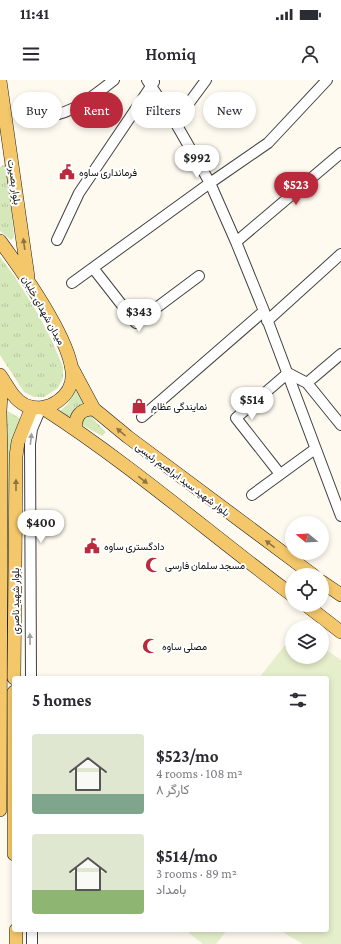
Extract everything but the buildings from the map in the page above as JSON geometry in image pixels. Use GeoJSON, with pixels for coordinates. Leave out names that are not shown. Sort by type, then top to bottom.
{"type":"FeatureCollection","features":[{"type":"Feature","properties":{"kind":"main road","name":"بلوار بصیرت"},"geometry":{"type":"LineString","coordinates":[[0,81],[9,133],[29,283]]}},
{"type":"Feature","properties":{"kind":"main road"},"geometry":{"type":"LineString","coordinates":[[0,159],[7,149],[9,133]]}},
{"type":"Feature","properties":{"kind":"main road","name":"میدان شهدای خلبان"},"geometry":{"type":"LineString","coordinates":[[0,241],[29,283],[60,336],[71,366],[72,381],[65,395],[54,404],[39,408]]}},
{"type":"Feature","properties":{"kind":"main road","name":"بلوار شهید سید ابراهیم رئیسی"},"geometry":{"type":"LineString","coordinates":[[71,366],[94,409],[128,437],[304,568]]}},
{"type":"Feature","properties":{"kind":"main road"},"geometry":{"type":"LineString","coordinates":[[1,376],[13,395],[25,405],[39,408],[76,429],[285,590]]}},
{"type":"Feature","properties":{"kind":"main road","name":"بلوار شهید ناصری"},"geometry":{"type":"LineString","coordinates":[[1,376],[0,412],[5,691],[12,818]]}},
{"type":"Feature","properties":{"kind":"main road","name":"بلوار شهید ناصری"},"geometry":{"type":"LineString","coordinates":[[14,676],[16,456],[18,442],[39,408]]}},
{"type":"Feature","properties":{"kind":"main road"},"geometry":{"type":"LineString","coordinates":[[76,429],[75,422],[78,415],[84,410],[94,409]]}},
{"type":"Feature","properties":{"kind":"main road"},"geometry":{"type":"LineString","coordinates":[[329,587],[341,595]]}},
{"type":"Feature","properties":{"kind":"main road"},"geometry":{"type":"LineString","coordinates":[[315,612],[341,632]]}},
{"type":"Feature","properties":{"kind":"main road","name":"بلوار شهید ناصری"},"geometry":{"type":"LineString","coordinates":[[0,810],[5,691]]}},
{"type":"Feature","properties":{"kind":"main road"},"geometry":{"type":"LineString","coordinates":[[16,932],[16,944]]}},
{"type":"Feature","properties":{"kind":"street"},"geometry":{"type":"LineString","coordinates":[[62,114],[73,110],[114,80]]}},
{"type":"Feature","properties":{"kind":"street"},"geometry":{"type":"LineString","coordinates":[[195,95],[206,80]]}},
{"type":"Feature","properties":{"kind":"street"},"geometry":{"type":"LineString","coordinates":[[72,284],[210,183],[268,143],[327,80]]}},
{"type":"Feature","properties":{"kind":"street"},"geometry":{"type":"LineString","coordinates":[[57,240],[79,193],[151,82],[157,92]]}},
{"type":"Feature","properties":{"kind":"street"},"geometry":{"type":"LineString","coordinates":[[178,128],[210,183],[236,242],[288,373],[341,516]]}},
{"type":"Feature","properties":{"kind":"street"},"geometry":{"type":"LineString","coordinates":[[236,242],[341,153]]}},
{"type":"Feature","properties":{"kind":"street"},"geometry":{"type":"LineString","coordinates":[[267,321],[341,254]]}},
{"type":"Feature","properties":{"kind":"street"},"geometry":{"type":"LineString","coordinates":[[93,268],[136,323],[199,276]]}},
{"type":"Feature","properties":{"kind":"street"},"geometry":{"type":"LineString","coordinates":[[142,418],[264,311]]}},
{"type":"Feature","properties":{"kind":"street"},"geometry":{"type":"LineString","coordinates":[[307,383],[341,354]]}},
{"type":"Feature","properties":{"kind":"street"},"geometry":{"type":"LineString","coordinates":[[288,373],[307,383],[341,425]]}},
{"type":"Feature","properties":{"kind":"street"},"geometry":{"type":"LineString","coordinates":[[280,474],[236,418],[288,373]]}},
{"type":"Feature","properties":{"kind":"street"},"geometry":{"type":"LineString","coordinates":[[31,676],[30,444],[32,429],[39,408]]}},
{"type":"Feature","properties":{"kind":"street"},"geometry":{"type":"LineString","coordinates":[[252,495],[316,449]]}},
{"type":"Feature","properties":{"kind":"street"},"geometry":{"type":"LineString","coordinates":[[32,932],[32,944]]}},
{"type":"Feature","properties":{"kind":"green space"},"geometry":{"type":"Polygon","coordinates":[[[7,163],[14,237],[11,240],[0,231],[0,167],[7,163]]]}},
{"type":"Feature","properties":{"kind":"green space"},"geometry":{"type":"Polygon","coordinates":[[[0,257],[15,277],[38,314],[63,367],[63,378],[58,388],[44,397],[34,397],[24,392],[0,355],[0,257]]]}},
{"type":"Feature","properties":{"kind":"green space"},"geometry":{"type":"Polygon","coordinates":[[[75,389],[94,420],[106,432],[102,436],[59,412],[68,404],[75,389]]]}},
{"type":"Feature","properties":{"kind":"green space"},"geometry":{"type":"Polygon","coordinates":[[[6,410],[21,419],[11,668],[8,683],[6,410]]]}},
{"type":"Feature","properties":{"kind":"green space"},"geometry":{"type":"Polygon","coordinates":[[[285,645],[285,664],[329,664],[329,652],[341,660],[341,944],[303,944],[282,932],[329,932],[329,676],[261,676],[285,645]]]}},
{"type":"Feature","properties":{"kind":"green space"},"geometry":{"type":"Polygon","coordinates":[[[188,932],[225,932],[216,944],[203,944],[188,932]]]}},
{"type":"Feature","properties":{"kind":"place","name":"فرمانداری ساوه"},"geometry":{"type":"Point","coordinates":[67,172]}},
{"type":"Feature","properties":{"kind":"place","name":"نمایندگی عظام"},"geometry":{"type":"Point","coordinates":[139,406]}},
{"type":"Feature","properties":{"kind":"place","name":"دادگستری ساوه"},"geometry":{"type":"Point","coordinates":[92,546]}},
{"type":"Feature","properties":{"kind":"place","name":"مسجد سلمان فارسی"},"geometry":{"type":"Point","coordinates":[153,565]}},
{"type":"Feature","properties":{"kind":"place","name":"مصلی ساوه"},"geometry":{"type":"Point","coordinates":[150,646]}}]}
